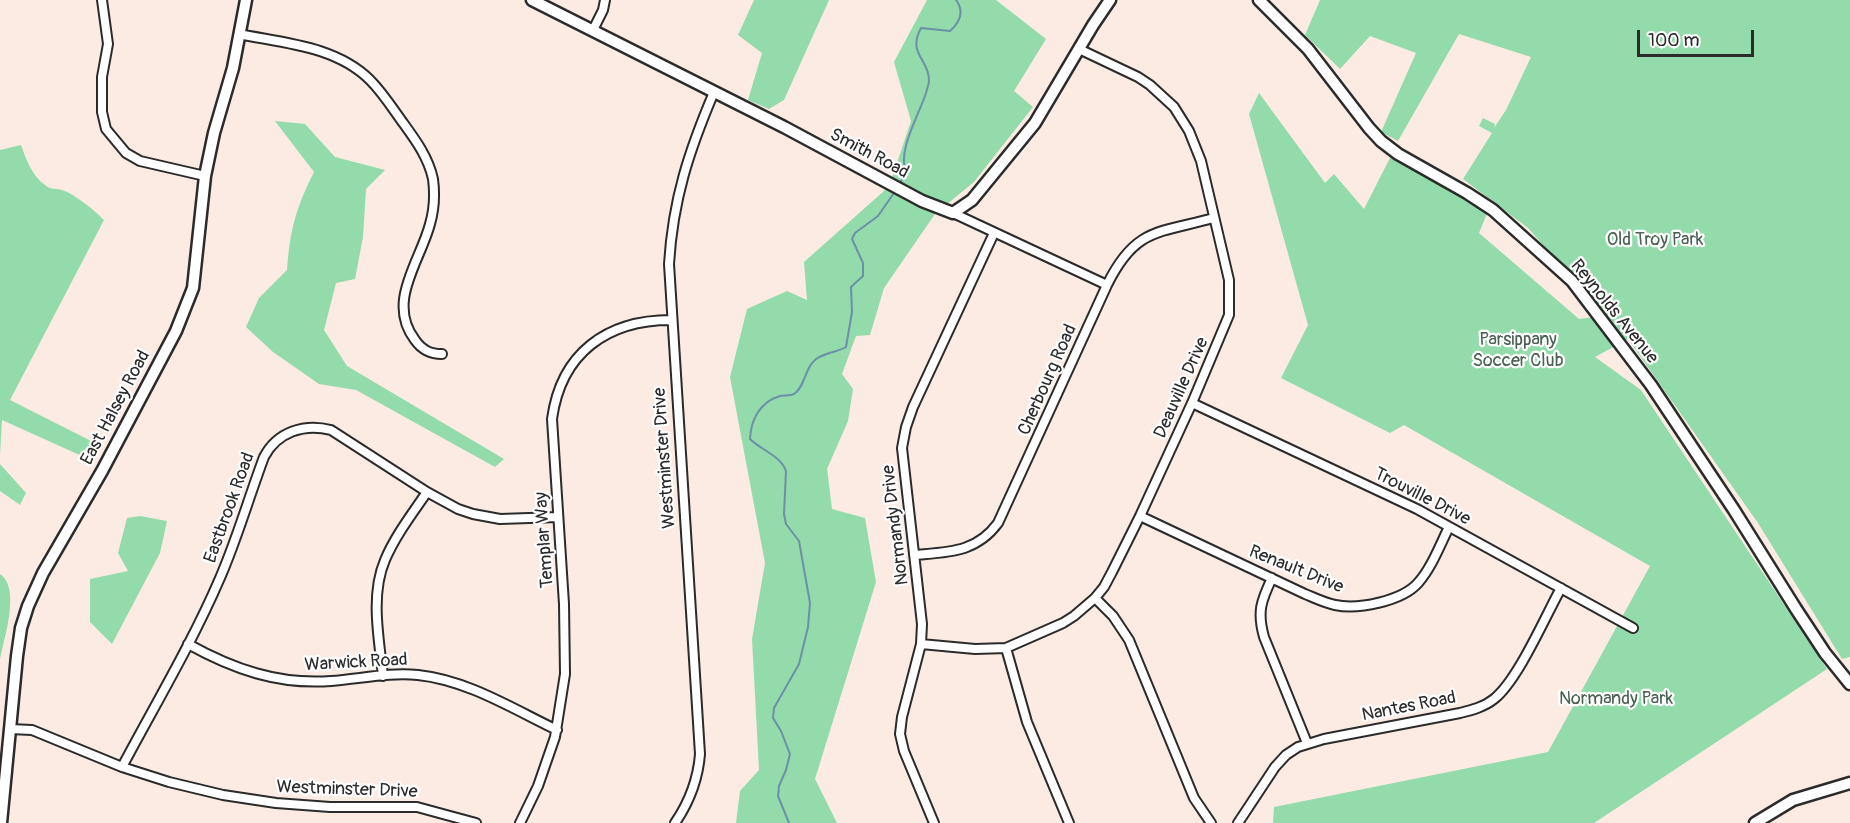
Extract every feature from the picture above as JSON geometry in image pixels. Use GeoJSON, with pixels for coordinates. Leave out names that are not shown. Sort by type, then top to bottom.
{"type":"FeatureCollection","features":[{"type":"Feature","properties":{"kind":"street"},"geometry":{"type":"LineString","coordinates":[[102,0],[108,44],[102,76],[102,112],[106,129],[126,153],[140,162],[205,176]]}},
{"type":"Feature","properties":{"kind":"street","name":"East Halsey Road"},"geometry":{"type":"LineString","coordinates":[[1,823],[16,656],[21,628],[28,606],[44,573],[102,471],[188,304],[193,288],[205,176],[214,133],[233,68],[246,0]]}},
{"type":"Feature","properties":{"kind":"street","name":"Smith Road"},"geometry":{"type":"LineString","coordinates":[[532,0],[922,201],[953,213]]}},
{"type":"Feature","properties":{"kind":"street"},"geometry":{"type":"LineString","coordinates":[[593,30],[603,10],[605,0]]}},
{"type":"Feature","properties":{"kind":"street"},"geometry":{"type":"LineString","coordinates":[[1107,285],[953,213],[972,200],[1035,123],[1110,0]]}},
{"type":"Feature","properties":{"kind":"street","name":"Reynolds Avenue"},"geometry":{"type":"LineString","coordinates":[[1259,0],[1308,49],[1381,141],[1398,154],[1467,193],[1492,210],[1572,281],[1651,385],[1825,653],[1850,684]]}},
{"type":"Feature","properties":{"kind":"street"},"geometry":{"type":"LineString","coordinates":[[239,34],[319,51],[348,63],[377,87],[419,145],[429,165],[433,180],[434,204],[429,228],[408,279],[404,311],[410,332],[419,345],[427,351],[442,354]]}},
{"type":"Feature","properties":{"kind":"street","name":"Deauville Drive"},"geometry":{"type":"LineString","coordinates":[[921,644],[975,650],[1006,648],[1064,623],[1095,598],[1104,587],[1140,516],[1225,328],[1230,305],[1229,280],[1196,146],[1174,107],[1163,95],[1138,77],[1079,50]]}},
{"type":"Feature","properties":{"kind":"street","name":"Westminster Drive"},"geometry":{"type":"LineString","coordinates":[[675,823],[687,804],[696,782],[700,754],[669,264],[674,209],[687,159],[714,92]]}},
{"type":"Feature","properties":{"kind":"street","name":"Cherbourg Road"},"geometry":{"type":"LineString","coordinates":[[914,555],[965,549],[984,539],[998,523],[1107,285],[1125,254],[1142,238],[1214,218]]}},
{"type":"Feature","properties":{"kind":"street","name":"Normandy Drive"},"geometry":{"type":"LineString","coordinates":[[934,823],[904,751],[900,734],[902,717],[921,644],[921,607],[902,459],[906,427],[913,407],[994,233]]}},
{"type":"Feature","properties":{"kind":"street","name":"Templar Way"},"geometry":{"type":"LineString","coordinates":[[520,823],[538,786],[557,730],[565,674],[566,641],[552,419],[556,398],[567,374],[587,348],[604,335],[634,323],[671,320]]}},
{"type":"Feature","properties":{"kind":"street","name":"Trouville Drive"},"geometry":{"type":"LineString","coordinates":[[1192,403],[1372,487],[1633,628]]}},
{"type":"Feature","properties":{"kind":"street","name":"Eastbrook Road"},"geometry":{"type":"LineString","coordinates":[[122,767],[188,644],[219,580],[236,539],[264,457],[268,449],[280,438],[304,428],[315,427],[331,430],[426,492],[458,508],[489,518],[558,517]]}},
{"type":"Feature","properties":{"kind":"street"},"geometry":{"type":"LineString","coordinates":[[383,676],[377,598],[381,572],[391,547],[426,492]]}},
{"type":"Feature","properties":{"kind":"street","name":"Renault Drive"},"geometry":{"type":"LineString","coordinates":[[1140,516],[1333,605],[1358,606],[1391,599],[1409,591],[1426,571],[1449,527]]}},
{"type":"Feature","properties":{"kind":"street"},"geometry":{"type":"LineString","coordinates":[[1272,578],[1261,604],[1260,624],[1307,742]]}},
{"type":"Feature","properties":{"kind":"street","name":"Nantes Road"},"geometry":{"type":"LineString","coordinates":[[1238,823],[1275,766],[1286,755],[1307,742],[1460,713],[1486,704],[1505,688],[1561,588]]}},
{"type":"Feature","properties":{"kind":"street"},"geometry":{"type":"LineString","coordinates":[[1095,598],[1113,616],[1129,640],[1194,798],[1211,823]]}},
{"type":"Feature","properties":{"kind":"street","name":"Warwick Road"},"geometry":{"type":"LineString","coordinates":[[188,644],[236,668],[272,678],[314,682],[417,675],[448,681],[488,697],[557,730]]}},
{"type":"Feature","properties":{"kind":"street"},"geometry":{"type":"LineString","coordinates":[[1006,648],[1027,722],[1070,823]]}},
{"type":"Feature","properties":{"kind":"street","name":"Westminster Drive"},"geometry":{"type":"LineString","coordinates":[[10,729],[32,730],[122,767],[169,782],[223,795],[266,802],[330,807],[417,807],[476,823]]}},
{"type":"Feature","properties":{"kind":"street"},"geometry":{"type":"LineString","coordinates":[[1755,823],[1793,800],[1850,783]]}},
{"type":"Feature","properties":{"kind":"green space"},"geometry":{"type":"Polygon","coordinates":[[[754,0],[829,0],[784,100],[769,109],[748,100],[762,53],[738,35],[754,0]]]}},
{"type":"Feature","properties":{"kind":"green space"},"geometry":{"type":"Polygon","coordinates":[[[927,0],[996,0],[1046,39],[1014,91],[1033,107],[974,182],[935,214],[884,288],[870,335],[856,336],[842,374],[853,389],[848,421],[827,469],[832,509],[865,518],[876,582],[815,779],[837,823],[736,823],[740,791],[759,770],[752,639],[765,563],[730,377],[747,309],[787,291],[807,300],[804,262],[884,191],[893,175],[911,121],[894,62],[927,0]]]}},
{"type":"Feature","properties":{"kind":"green space"},"geometry":{"type":"Polygon","coordinates":[[[1320,0],[1850,0],[1850,657],[1842,659],[1758,523],[1628,339],[1595,357],[1641,390],[1827,669],[1594,823],[1273,823],[1274,807],[1548,752],[1650,566],[1404,425],[1390,433],[1281,378],[1308,325],[1249,114],[1259,93],[1325,183],[1334,174],[1364,209],[1391,156],[1449,186],[1488,211],[1479,233],[1579,319],[1602,316],[1609,320],[1528,228],[1463,179],[1492,133],[1479,126],[1483,118],[1495,124],[1494,128],[1506,110],[1531,57],[1459,34],[1398,141],[1381,132],[1416,53],[1370,36],[1340,69],[1305,35],[1320,0]]]}},
{"type":"Feature","properties":{"kind":"green space"},"geometry":{"type":"Polygon","coordinates":[[[275,121],[305,124],[335,157],[385,170],[366,189],[363,237],[355,279],[336,283],[324,330],[347,366],[504,459],[495,467],[356,390],[319,384],[273,352],[246,327],[259,298],[287,270],[295,219],[314,172],[275,121]]]}},
{"type":"Feature","properties":{"kind":"green space"},"geometry":{"type":"Polygon","coordinates":[[[21,145],[30,167],[40,181],[49,188],[73,195],[104,220],[10,400],[97,444],[84,457],[2,420],[0,455],[0,150],[21,145]]]}},
{"type":"Feature","properties":{"kind":"green space"},"geometry":{"type":"Polygon","coordinates":[[[0,464],[26,493],[20,505],[0,491],[0,464]]]}},
{"type":"Feature","properties":{"kind":"green space"},"geometry":{"type":"Polygon","coordinates":[[[140,516],[167,521],[160,553],[112,644],[90,622],[90,579],[128,571],[118,553],[127,518],[140,516]]]}},
{"type":"Feature","properties":{"kind":"green space"},"geometry":{"type":"Polygon","coordinates":[[[0,574],[6,581],[10,602],[0,659],[0,574]]]}},
{"type":"Feature","properties":{"kind":"waterway"},"geometry":{"type":"LineString","coordinates":[[899,185],[906,172],[904,154],[910,133],[929,82],[926,67],[917,50],[917,37],[921,28],[950,31],[961,13],[956,0]]}},
{"type":"Feature","properties":{"kind":"waterway"},"geometry":{"type":"LineString","coordinates":[[789,823],[778,796],[790,754],[773,718],[774,708],[799,664],[808,627],[810,603],[799,541],[786,524],[784,514],[786,471],[780,461],[750,439],[752,425],[758,412],[767,402],[780,396],[794,394],[800,388],[810,365],[816,359],[846,347],[852,312],[851,287],[863,276],[863,263],[852,239],[855,233],[878,216],[896,190]]}},
{"type":"Feature","properties":{"kind":"park label","name":"Old Troy Park"},"geometry":{"type":"Point","coordinates":[1655,240]}},
{"type":"Feature","properties":{"kind":"park label","name":"Parsippany Soccer Club"},"geometry":{"type":"Point","coordinates":[1518,350]}},
{"type":"Feature","properties":{"kind":"park label","name":"Normandy Park"},"geometry":{"type":"Point","coordinates":[1616,699]}}]}
